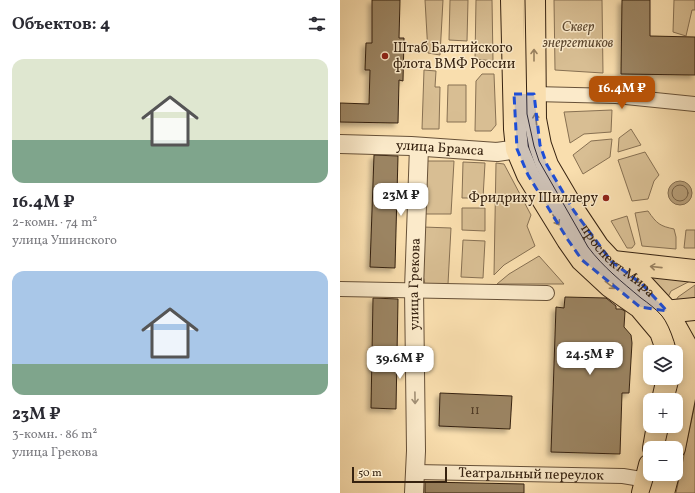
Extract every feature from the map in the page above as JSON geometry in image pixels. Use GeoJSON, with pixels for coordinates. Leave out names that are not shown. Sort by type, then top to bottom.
{"type":"FeatureCollection","features":[{"type":"Feature","properties":{"kind":"main road","name":"проспект Мира"},"geometry":{"type":"LineString","coordinates":[[512,0],[533,94],[515,129],[517,149],[528,175],[582,260],[610,286],[640,307],[671,345]]}},
{"type":"Feature","properties":{"kind":"main road","name":"проспект Мира"},"geometry":{"type":"LineString","coordinates":[[534,0],[533,94],[535,119],[540,145],[547,165],[574,211],[598,247],[612,262],[642,284],[667,312],[678,345]]}},
{"type":"Feature","properties":{"kind":"main road","name":"улица Брамса"},"geometry":{"type":"LineString","coordinates":[[517,149],[540,145]]}},
{"type":"Feature","properties":{"kind":"main road"},"geometry":{"type":"LineString","coordinates":[[612,262],[695,271]]}},
{"type":"Feature","properties":{"kind":"main road"},"geometry":{"type":"LineString","coordinates":[[640,307],[667,312],[695,309]]}},
{"type":"Feature","properties":{"kind":"main road"},"geometry":{"type":"LineString","coordinates":[[675,441],[680,385]]}},
{"type":"Feature","properties":{"kind":"main road"},"geometry":{"type":"LineString","coordinates":[[663,493],[666,481]]}},
{"type":"Feature","properties":{"kind":"street"},"geometry":{"type":"LineString","coordinates":[[533,94],[616,96],[695,104]]}},
{"type":"Feature","properties":{"kind":"street","name":"улица Брамса"},"geometry":{"type":"LineString","coordinates":[[340,144],[419,146],[497,152],[517,149]]}},
{"type":"Feature","properties":{"kind":"street","name":"улица Грекова"},"geometry":{"type":"LineString","coordinates":[[414,493],[414,289],[419,146]]}},
{"type":"Feature","properties":{"kind":"street"},"geometry":{"type":"LineString","coordinates":[[340,289],[547,292]]}},
{"type":"Feature","properties":{"kind":"street","name":"Театральный переулок"},"geometry":{"type":"LineString","coordinates":[[415,472],[612,475],[643,479]]}},
{"type":"Feature","properties":{"kind":"highlighted area"},"geometry":{"type":"Polygon","coordinates":[[[514,94],[534,94],[540,145],[547,165],[574,211],[612,262],[642,284],[667,311],[640,307],[582,260],[528,175],[517,149],[514,94]]]}},
{"type":"Feature","properties":{"kind":"green space"},"geometry":{"type":"Polygon","coordinates":[[[425,0],[443,0],[440,55],[428,53],[425,0]]]}},
{"type":"Feature","properties":{"kind":"green space"},"geometry":{"type":"Polygon","coordinates":[[[450,0],[468,0],[467,41],[449,40],[450,0]]]}},
{"type":"Feature","properties":{"kind":"green space"},"geometry":{"type":"Polygon","coordinates":[[[476,0],[492,0],[493,61],[475,59],[476,0]]]}},
{"type":"Feature","properties":{"kind":"green space","name":"Сквер энергетиков"},"geometry":{"type":"Polygon","coordinates":[[[554,0],[602,0],[603,73],[555,70],[554,0]]]}},
{"type":"Feature","properties":{"kind":"green space"},"geometry":{"type":"Polygon","coordinates":[[[674,0],[695,0],[695,10],[692,10],[686,36],[673,32],[674,0]]]}},
{"type":"Feature","properties":{"kind":"green space"},"geometry":{"type":"Polygon","coordinates":[[[424,70],[436,71],[435,87],[440,87],[439,129],[422,129],[424,70]]]}},
{"type":"Feature","properties":{"kind":"green space"},"geometry":{"type":"Polygon","coordinates":[[[482,74],[494,74],[496,125],[491,131],[475,131],[476,81],[482,74]]]}},
{"type":"Feature","properties":{"kind":"green space"},"geometry":{"type":"Polygon","coordinates":[[[448,85],[466,85],[466,122],[447,122],[448,85]]]}},
{"type":"Feature","properties":{"kind":"green space"},"geometry":{"type":"Polygon","coordinates":[[[612,110],[611,132],[584,134],[570,143],[564,112],[612,110]]]}},
{"type":"Feature","properties":{"kind":"green space"},"geometry":{"type":"Polygon","coordinates":[[[631,129],[641,145],[618,152],[619,138],[631,129]]]}},
{"type":"Feature","properties":{"kind":"green space"},"geometry":{"type":"Polygon","coordinates":[[[612,139],[610,157],[583,174],[573,155],[591,141],[612,139]]]}},
{"type":"Feature","properties":{"kind":"green space"},"geometry":{"type":"Polygon","coordinates":[[[645,152],[659,175],[654,181],[648,199],[632,201],[618,160],[645,152]]]}},
{"type":"Feature","properties":{"kind":"green space"},"geometry":{"type":"Polygon","coordinates":[[[427,161],[454,161],[451,214],[425,214],[427,161]]]}},
{"type":"Feature","properties":{"kind":"green space"},"geometry":{"type":"Polygon","coordinates":[[[463,162],[485,163],[483,198],[462,198],[463,162]]]}},
{"type":"Feature","properties":{"kind":"green space"},"geometry":{"type":"Polygon","coordinates":[[[496,163],[504,164],[531,215],[527,226],[535,246],[504,265],[494,275],[496,163]]]}},
{"type":"Feature","properties":{"kind":"green space"},"geometry":{"type":"Polygon","coordinates":[[[462,208],[485,208],[485,231],[462,230],[462,208]]]}},
{"type":"Feature","properties":{"kind":"green space"},"geometry":{"type":"Polygon","coordinates":[[[648,211],[659,224],[674,229],[676,249],[642,246],[635,213],[648,211]]]}},
{"type":"Feature","properties":{"kind":"green space"},"geometry":{"type":"Polygon","coordinates":[[[627,216],[635,244],[632,248],[627,248],[611,221],[627,216]]]}},
{"type":"Feature","properties":{"kind":"green space"},"geometry":{"type":"Polygon","coordinates":[[[423,227],[451,228],[448,284],[425,284],[422,271],[423,227]]]}},
{"type":"Feature","properties":{"kind":"green space"},"geometry":{"type":"Polygon","coordinates":[[[686,230],[695,230],[695,248],[684,248],[686,230]]]}},
{"type":"Feature","properties":{"kind":"green space"},"geometry":{"type":"Polygon","coordinates":[[[463,240],[485,241],[483,278],[461,277],[463,240]]]}},
{"type":"Feature","properties":{"kind":"green space"},"geometry":{"type":"Polygon","coordinates":[[[539,256],[564,284],[497,284],[509,274],[539,256]]]}},
{"type":"Feature","properties":{"kind":"green space"},"geometry":{"type":"Polygon","coordinates":[[[635,271],[694,279],[671,291],[668,297],[635,271]]]}},
{"type":"Feature","properties":{"kind":"green space"},"geometry":{"type":"Polygon","coordinates":[[[695,285],[695,301],[675,302],[678,297],[695,285]]]}},
{"type":"Feature","properties":{"kind":"green space"},"geometry":{"type":"Polygon","coordinates":[[[695,404],[695,493],[676,493],[679,481],[683,481],[683,460],[695,404]]]}},
{"type":"Feature","properties":{"kind":"water"},"geometry":{"type":"Polygon","coordinates":[[[680,181],[689,184],[692,193],[689,202],[680,205],[671,202],[668,193],[671,184],[680,181]]]}},
{"type":"Feature","properties":{"kind":"building","name":"Штаб Балтийского флота ВМФ России"},"geometry":{"type":"Polygon","coordinates":[[[372,0],[400,0],[399,38],[404,38],[403,81],[399,80],[398,123],[340,122],[340,103],[369,104],[370,70],[365,70],[366,43],[372,43],[372,0]]]}},
{"type":"Feature","properties":{"kind":"building"},"geometry":{"type":"Polygon","coordinates":[[[622,0],[650,0],[650,36],[695,37],[695,75],[621,74],[622,0]]]}},
{"type":"Feature","properties":{"kind":"building"},"geometry":{"type":"Polygon","coordinates":[[[374,155],[398,156],[395,268],[370,267],[374,155]]]}},
{"type":"Feature","properties":{"kind":"building"},"geometry":{"type":"Polygon","coordinates":[[[565,297],[606,298],[616,306],[616,309],[625,311],[624,327],[631,335],[632,343],[629,393],[622,393],[620,454],[551,452],[556,307],[564,308],[565,297]]]}},
{"type":"Feature","properties":{"kind":"building"},"geometry":{"type":"Polygon","coordinates":[[[373,298],[398,299],[396,409],[371,408],[373,298]]]}},
{"type":"Feature","properties":{"kind":"building"},"geometry":{"type":"Polygon","coordinates":[[[440,393],[512,396],[510,429],[439,426],[440,393]]]}},
{"type":"Feature","properties":{"kind":"building"},"geometry":{"type":"Polygon","coordinates":[[[425,482],[524,484],[524,493],[425,493],[425,482]]]}},
{"type":"Feature","properties":{"kind":"tram line"},"geometry":{"type":"LineString","coordinates":[[525,0],[527,114],[539,161],[588,247],[606,268],[655,309],[665,321],[674,342],[680,370],[676,393]]}},
{"type":"Feature","properties":{"kind":"tram line"},"geometry":{"type":"LineString","coordinates":[[666,441],[667,433]]}},
{"type":"Feature","properties":{"kind":"tram line"},"geometry":{"type":"LineString","coordinates":[[649,493],[653,481]]}},
{"type":"Feature","properties":{"kind":"place","name":"Штаб Балтийского флота ВМФ России"},"geometry":{"type":"Point","coordinates":[385,56]}},
{"type":"Feature","properties":{"kind":"place","name":"Фридриху Шиллеру"},"geometry":{"type":"Point","coordinates":[606,198]}}]}
